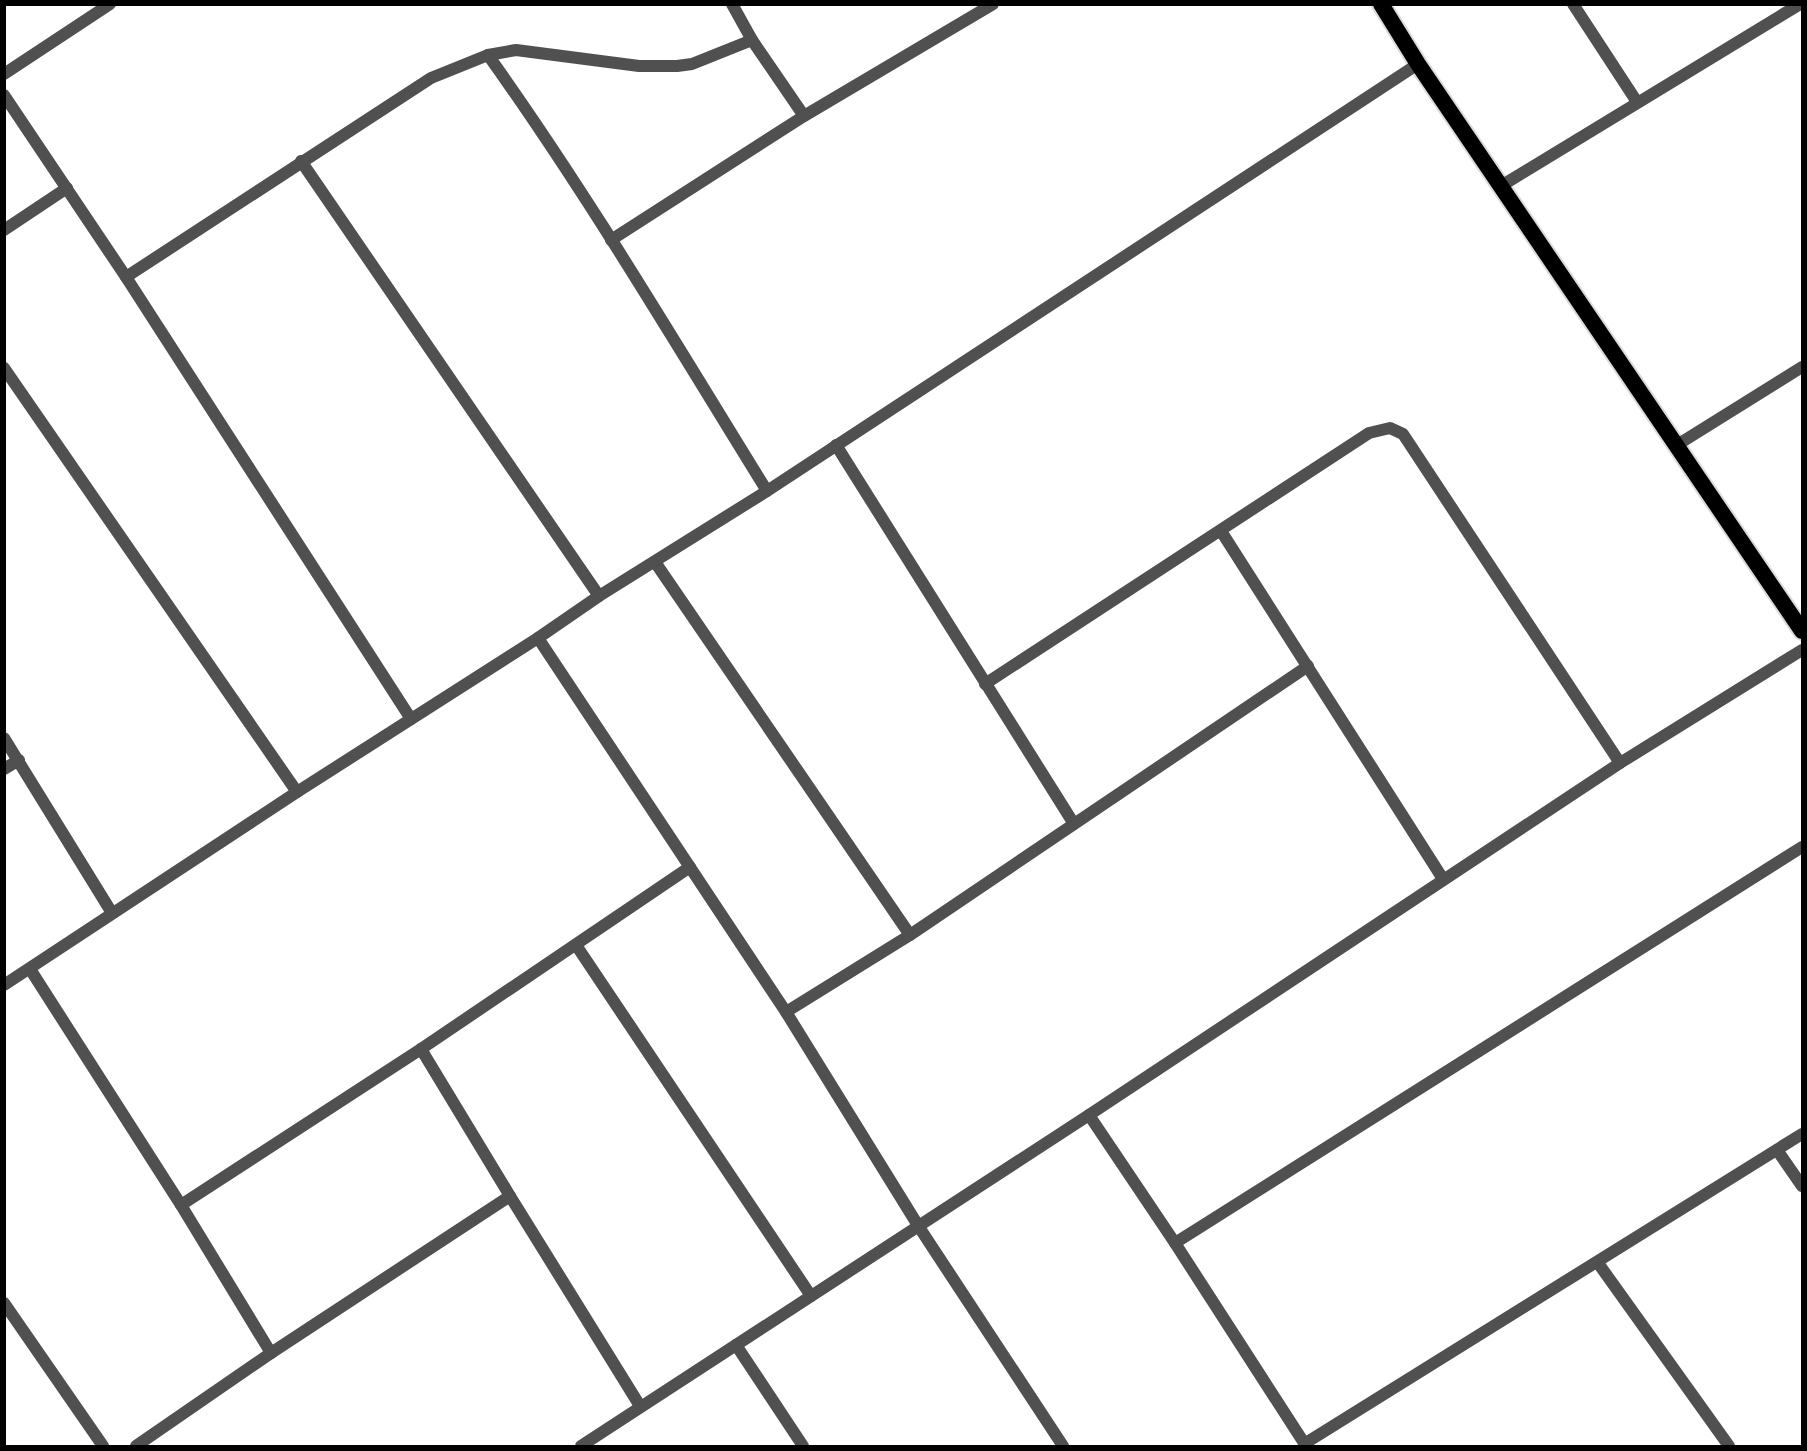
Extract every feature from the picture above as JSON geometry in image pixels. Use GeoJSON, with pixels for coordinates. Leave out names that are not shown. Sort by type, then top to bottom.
{"type":"FeatureCollection","features":[{"type":"Feature","properties":{"kind":"highway"},"geometry":{"type":"LineString","coordinates":[[1381,4],[1418,64],[1803,631]]}},
{"type":"Feature","properties":{"kind":"street"},"geometry":{"type":"LineString","coordinates":[[4,74],[110,4]]}},
{"type":"Feature","properties":{"kind":"street"},"geometry":{"type":"LineString","coordinates":[[732,4],[752,39],[804,116]]}},
{"type":"Feature","properties":{"kind":"street"},"geometry":{"type":"LineString","coordinates":[[611,240],[804,116],[993,4]]}},
{"type":"Feature","properties":{"kind":"street"},"geometry":{"type":"LineString","coordinates":[[1573,4],[1637,102]]}},
{"type":"Feature","properties":{"kind":"street"},"geometry":{"type":"LineString","coordinates":[[1501,186],[1800,4]]}},
{"type":"Feature","properties":{"kind":"street"},"geometry":{"type":"LineString","coordinates":[[126,277],[431,78],[488,55],[516,51],[639,66],[677,66],[692,63],[752,39]]}},
{"type":"Feature","properties":{"kind":"street"},"geometry":{"type":"LineString","coordinates":[[488,55],[611,240],[767,491]]}},
{"type":"Feature","properties":{"kind":"street"},"geometry":{"type":"LineString","coordinates":[[4,986],[297,792],[538,638],[599,596],[767,491],[1418,64]]}},
{"type":"Feature","properties":{"kind":"street"},"geometry":{"type":"LineString","coordinates":[[4,94],[126,277],[411,719]]}},
{"type":"Feature","properties":{"kind":"street"},"geometry":{"type":"LineString","coordinates":[[301,161],[599,596]]}},
{"type":"Feature","properties":{"kind":"street"},"geometry":{"type":"LineString","coordinates":[[4,230],[67,188]]}},
{"type":"Feature","properties":{"kind":"street"},"geometry":{"type":"LineString","coordinates":[[1677,445],[1803,367]]}},
{"type":"Feature","properties":{"kind":"street"},"geometry":{"type":"LineString","coordinates":[[4,368],[297,792]]}},
{"type":"Feature","properties":{"kind":"street"},"geometry":{"type":"LineString","coordinates":[[985,684],[1369,433],[1390,428],[1403,434],[1620,764]]}},
{"type":"Feature","properties":{"kind":"street"},"geometry":{"type":"LineString","coordinates":[[836,445],[1074,824]]}},
{"type":"Feature","properties":{"kind":"street"},"geometry":{"type":"LineString","coordinates":[[1221,531],[1443,879]]}},
{"type":"Feature","properties":{"kind":"street"},"geometry":{"type":"LineString","coordinates":[[655,562],[910,935]]}},
{"type":"Feature","properties":{"kind":"street"},"geometry":{"type":"LineString","coordinates":[[538,638],[786,1012],[919,1227],[1063,1446]]}},
{"type":"Feature","properties":{"kind":"street"},"geometry":{"type":"LineString","coordinates":[[581,1446],[919,1227],[1443,879],[1620,764],[1803,650]]}},
{"type":"Feature","properties":{"kind":"street"},"geometry":{"type":"LineString","coordinates":[[786,1012],[910,935],[1308,666]]}},
{"type":"Feature","properties":{"kind":"street"},"geometry":{"type":"LineString","coordinates":[[4,738],[112,913]]}},
{"type":"Feature","properties":{"kind":"street"},"geometry":{"type":"LineString","coordinates":[[4,769],[19,760]]}},
{"type":"Feature","properties":{"kind":"street"},"geometry":{"type":"LineString","coordinates":[[1175,1243],[1803,847]]}},
{"type":"Feature","properties":{"kind":"street"},"geometry":{"type":"LineString","coordinates":[[181,1204],[421,1048],[690,867]]}},
{"type":"Feature","properties":{"kind":"street"},"geometry":{"type":"LineString","coordinates":[[576,945],[811,1296]]}},
{"type":"Feature","properties":{"kind":"street"},"geometry":{"type":"LineString","coordinates":[[30,969],[181,1204],[271,1353]]}},
{"type":"Feature","properties":{"kind":"street"},"geometry":{"type":"LineString","coordinates":[[421,1048],[640,1406]]}},
{"type":"Feature","properties":{"kind":"street"},"geometry":{"type":"LineString","coordinates":[[1089,1115],[1175,1243],[1305,1445],[1803,1134]]}},
{"type":"Feature","properties":{"kind":"street"},"geometry":{"type":"LineString","coordinates":[[1777,1150],[1803,1186]]}},
{"type":"Feature","properties":{"kind":"street"},"geometry":{"type":"LineString","coordinates":[[136,1446],[271,1353],[510,1196]]}},
{"type":"Feature","properties":{"kind":"street"},"geometry":{"type":"LineString","coordinates":[[1598,1263],[1729,1446]]}},
{"type":"Feature","properties":{"kind":"street"},"geometry":{"type":"LineString","coordinates":[[4,1304],[103,1446]]}},
{"type":"Feature","properties":{"kind":"street"},"geometry":{"type":"LineString","coordinates":[[736,1345],[803,1446]]}}]}
